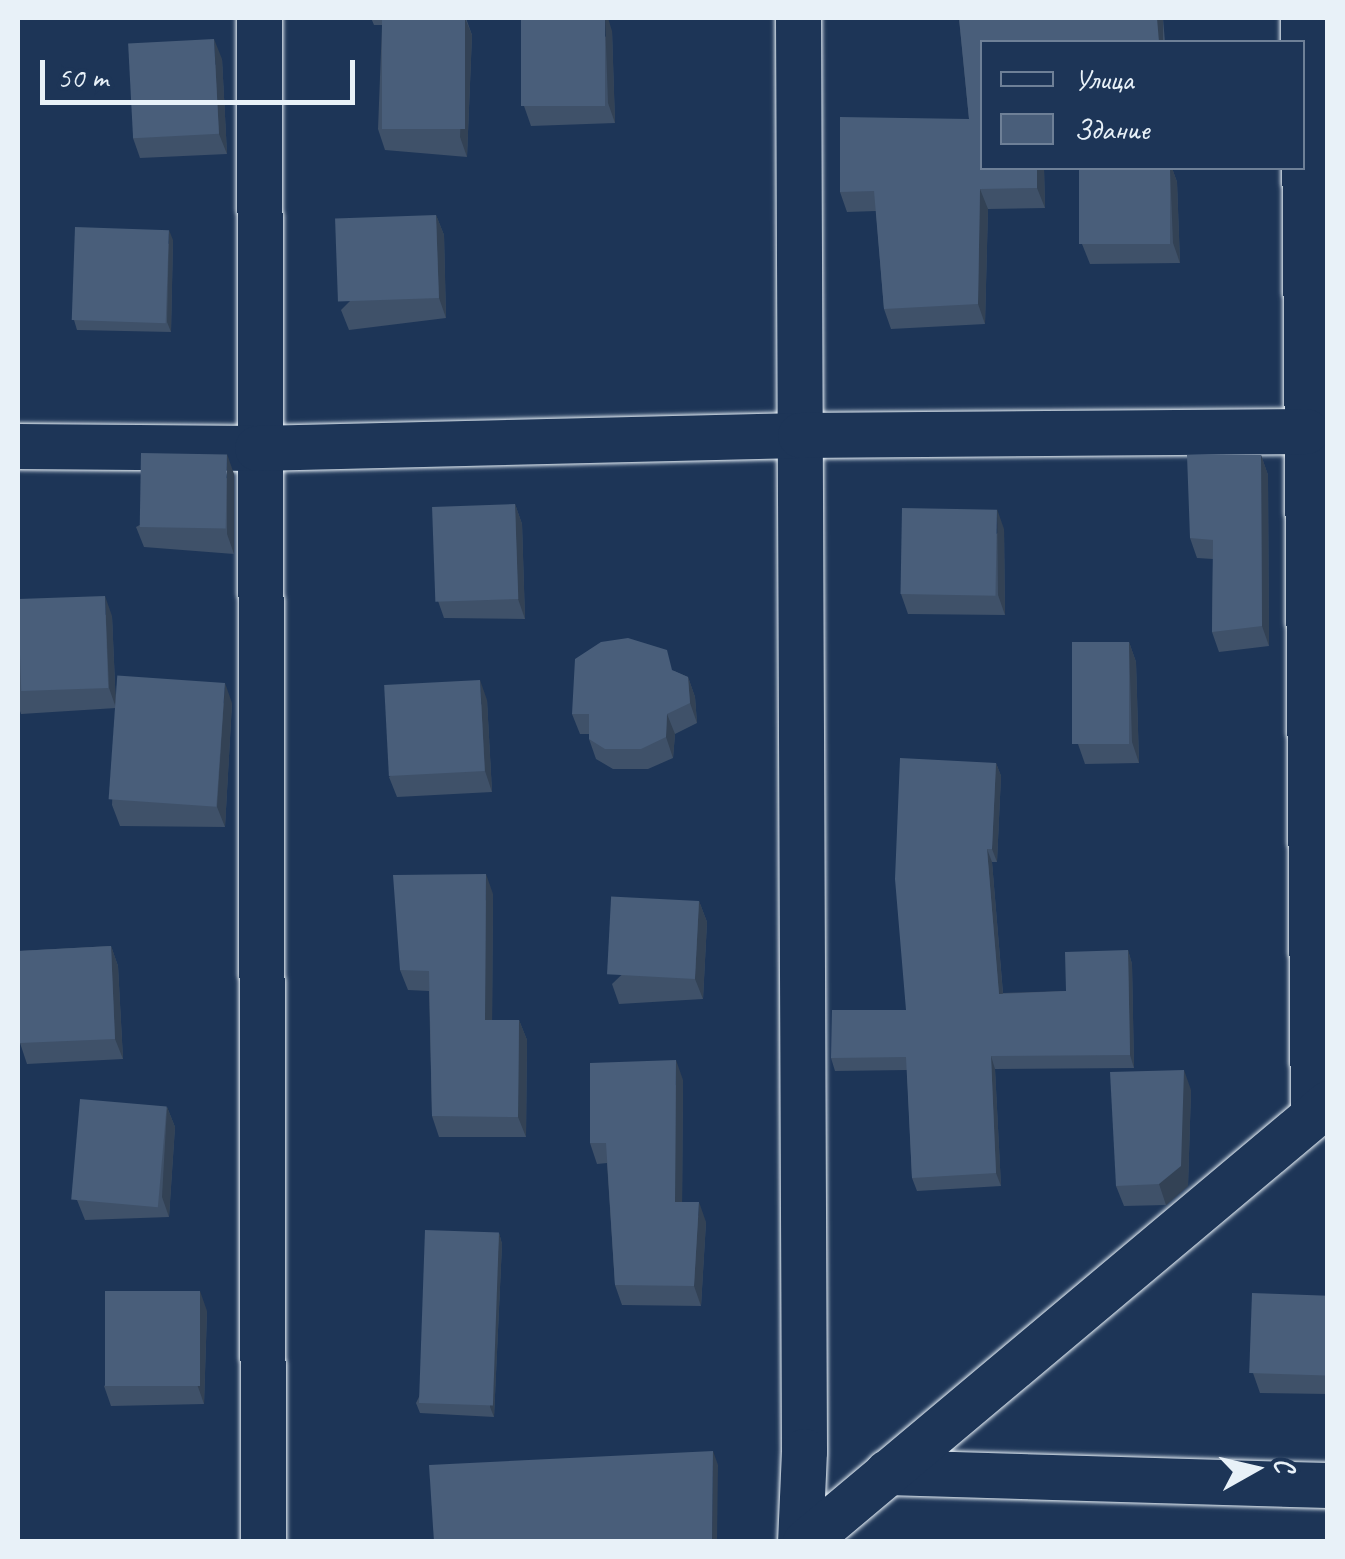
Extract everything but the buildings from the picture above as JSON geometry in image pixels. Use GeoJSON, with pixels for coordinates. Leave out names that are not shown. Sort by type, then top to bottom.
{"type":"FeatureCollection","features":[{"type":"Feature","properties":{"kind":"street"},"geometry":{"type":"LineString","coordinates":[[260,18],[263,1542]]}},
{"type":"Feature","properties":{"kind":"street"},"geometry":{"type":"LineString","coordinates":[[798,18],[802,1542]]}},
{"type":"Feature","properties":{"kind":"street"},"geometry":{"type":"LineString","coordinates":[[802,1542],[1320,1107],[1306,431],[1311,33]]}},
{"type":"Feature","properties":{"kind":"street"},"geometry":{"type":"LineString","coordinates":[[18,446],[258,448],[800,435],[1306,431]]}},
{"type":"Feature","properties":{"kind":"street"},"geometry":{"type":"LineString","coordinates":[[887,1472],[1328,1485]]}}]}
